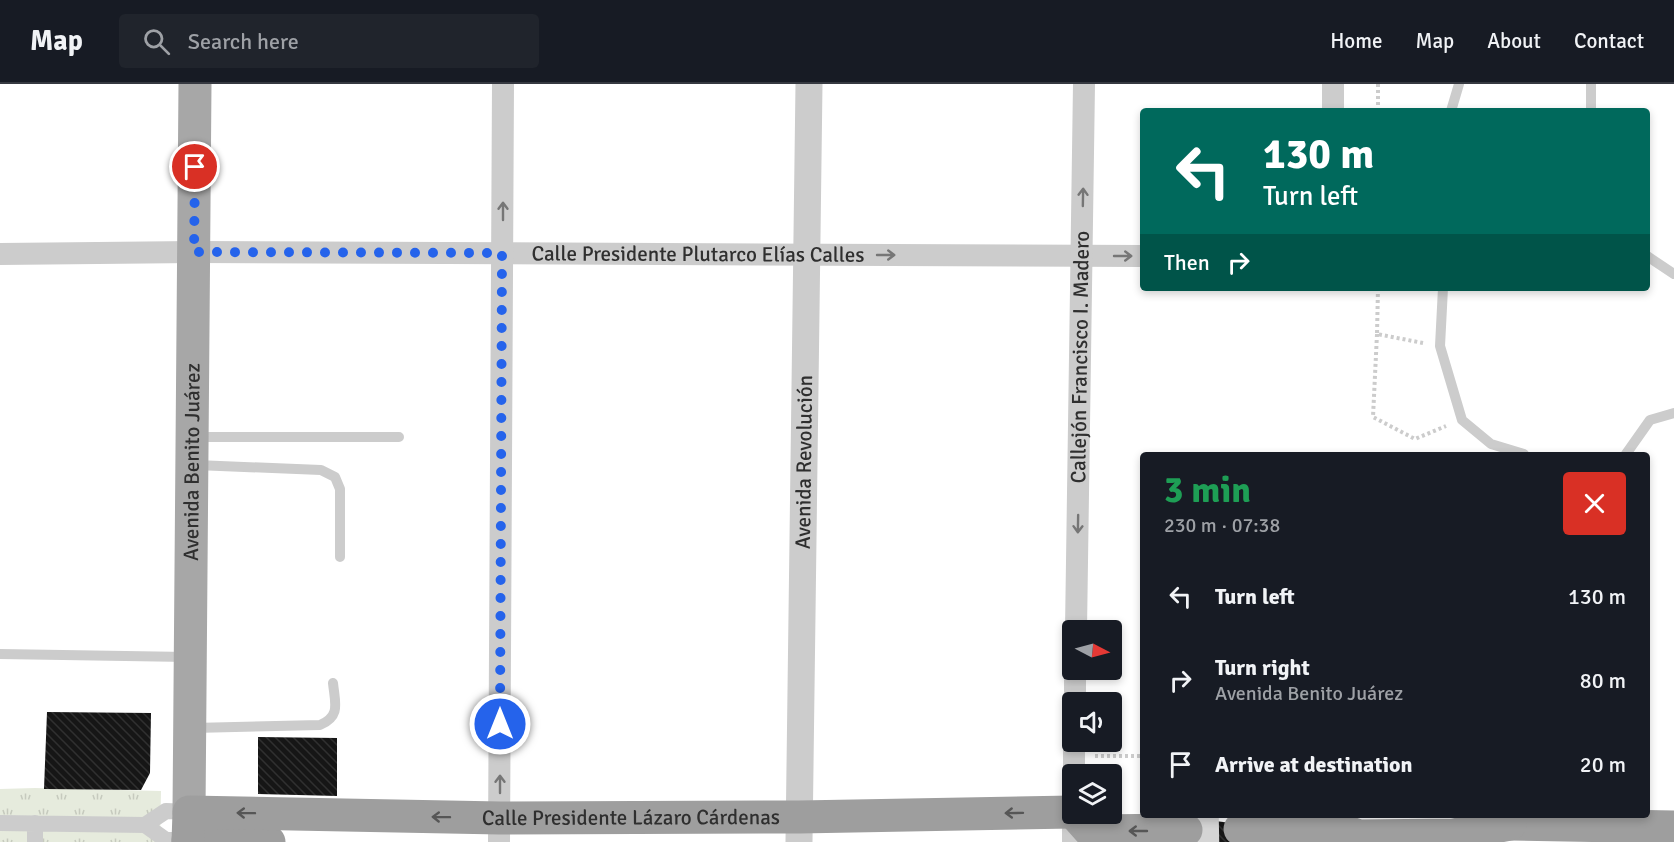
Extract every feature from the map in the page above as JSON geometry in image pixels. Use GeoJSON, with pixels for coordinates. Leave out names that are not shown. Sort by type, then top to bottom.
{"type":"FeatureCollection","features":[{"type":"Feature","properties":{"kind":"highway"},"geometry":{"type":"LineString","coordinates":[[1240,829],[1342,821],[1359,836],[1454,835],[1496,819],[1674,827]]}},
{"type":"Feature","properties":{"kind":"highway","name":"Calle Presidente Lázaro Cárdenas"},"geometry":{"type":"LineString","coordinates":[[188,831],[1077,826],[1186,830]]}},
{"type":"Feature","properties":{"kind":"highway"},"geometry":{"type":"LineString","coordinates":[[188,831],[269,842]]}},
{"type":"Feature","properties":{"kind":"main road","name":"Avenida Benito Juárez"},"geometry":{"type":"LineString","coordinates":[[188,831],[195,84]]}},
{"type":"Feature","properties":{"kind":"street"},"geometry":{"type":"LineString","coordinates":[[500,830],[503,84]]}},
{"type":"Feature","properties":{"kind":"street","name":"Avenida Revolución"},"geometry":{"type":"LineString","coordinates":[[799,829],[809,84]]}},
{"type":"Feature","properties":{"kind":"street","name":"Callejón Francisco I. Madero"},"geometry":{"type":"LineString","coordinates":[[1076,620],[1084,84]]}},
{"type":"Feature","properties":{"kind":"street"},"geometry":{"type":"LineString","coordinates":[[1333,84],[1333,108]]}},
{"type":"Feature","properties":{"kind":"street","name":"Calle Presidente Plutarco Elías Calles"},"geometry":{"type":"LineString","coordinates":[[0,254],[194,252],[1140,256]]}},
{"type":"Feature","properties":{"kind":"street"},"geometry":{"type":"LineString","coordinates":[[0,823],[145,825],[166,840],[188,831],[166,811],[145,825]]}},
{"type":"Feature","properties":{"kind":"street"},"geometry":{"type":"LineString","coordinates":[[34,842],[35,823]]}},
{"type":"Feature","properties":{"kind":"lane"},"geometry":{"type":"LineString","coordinates":[[1452,108],[1459,84]]}},
{"type":"Feature","properties":{"kind":"lane"},"geometry":{"type":"LineString","coordinates":[[1591,108],[1592,84]]}},
{"type":"Feature","properties":{"kind":"lane"},"geometry":{"type":"LineString","coordinates":[[1650,258],[1674,274]]}},
{"type":"Feature","properties":{"kind":"lane"},"geometry":{"type":"LineString","coordinates":[[1443,291],[1440,346],[1462,420],[1491,444],[1517,452]]}},
{"type":"Feature","properties":{"kind":"lane"},"geometry":{"type":"LineString","coordinates":[[1627,452],[1650,420],[1674,413]]}},
{"type":"Feature","properties":{"kind":"lane"},"geometry":{"type":"LineString","coordinates":[[193,451],[399,437]]}},
{"type":"Feature","properties":{"kind":"lane"},"geometry":{"type":"LineString","coordinates":[[193,451],[321,470],[335,477],[340,489],[340,557]]}},
{"type":"Feature","properties":{"kind":"lane"},"geometry":{"type":"LineString","coordinates":[[0,654],[191,657]]}},
{"type":"Feature","properties":{"kind":"lane"},"geometry":{"type":"LineString","coordinates":[[190,728],[320,726],[330,721],[336,710],[333,683]]}},
{"type":"Feature","properties":{"kind":"path"},"geometry":{"type":"LineString","coordinates":[[1378,84],[1378,108]]}},
{"type":"Feature","properties":{"kind":"path"},"geometry":{"type":"LineString","coordinates":[[1378,291],[1373,417],[1415,439],[1462,420]]}},
{"type":"Feature","properties":{"kind":"path"},"geometry":{"type":"LineString","coordinates":[[1377,334],[1440,346]]}},
{"type":"Feature","properties":{"kind":"path"},"geometry":{"type":"LineString","coordinates":[[1074,757],[1140,756]]}},
{"type":"Feature","properties":{"kind":"green space"},"geometry":{"type":"Polygon","coordinates":[[[0,789],[161,791],[160,842],[0,842],[0,789]]]}},
{"type":"Feature","properties":{"kind":"building"},"geometry":{"type":"Polygon","coordinates":[[[47,712],[151,713],[150,773],[141,790],[44,789],[47,712]]]}},
{"type":"Feature","properties":{"kind":"building"},"geometry":{"type":"Polygon","coordinates":[[[258,737],[337,738],[337,796],[258,794],[258,737]]]}},
{"type":"Feature","properties":{"kind":"building"},"geometry":{"type":"Polygon","coordinates":[[[1178,818],[1215,818],[1215,821],[1232,823],[1240,842],[1203,842],[1204,831],[1186,830],[1178,818]]]}},
{"type":"Feature","properties":{"kind":"tunnel"},"geometry":{"type":"LineString","coordinates":[[1186,830],[1240,829]]}},
{"type":"Feature","properties":{"kind":"route"},"geometry":{"type":"LineString","coordinates":[[195,167],[194,252],[502,253],[500,724]]}}]}
